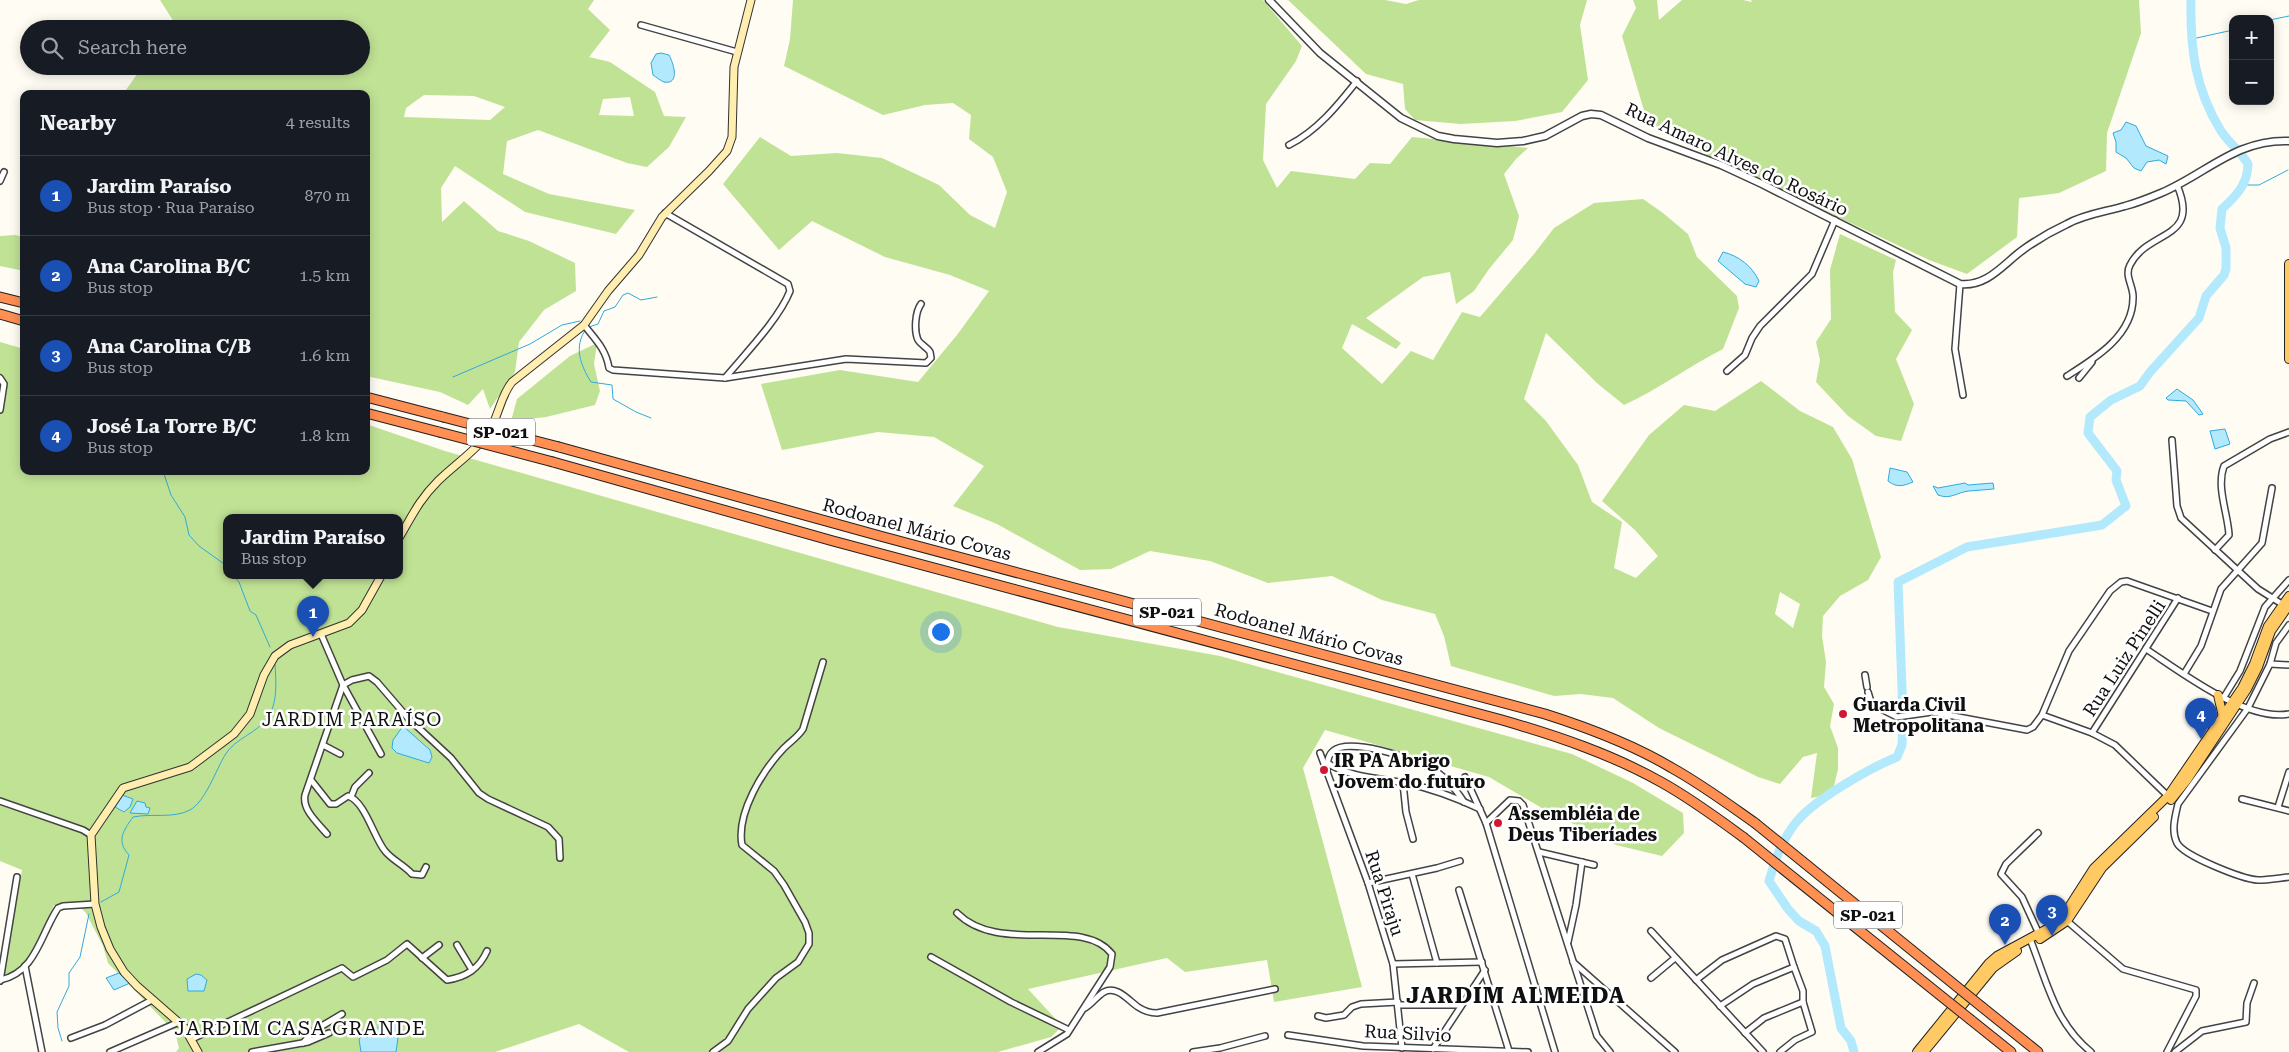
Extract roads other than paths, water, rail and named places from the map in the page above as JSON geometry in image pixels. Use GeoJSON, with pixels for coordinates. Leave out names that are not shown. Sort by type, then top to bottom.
{"type":"FeatureCollection","features":[{"type":"Feature","properties":{"kind":"highway"},"geometry":{"type":"LineString","coordinates":[[0,297],[20,301]]}},
{"type":"Feature","properties":{"kind":"highway"},"geometry":{"type":"LineString","coordinates":[[0,314],[20,319]]}},
{"type":"Feature","properties":{"kind":"highway","name":"Rodoanel Mário Covas"},"geometry":{"type":"LineString","coordinates":[[370,398],[559,447],[880,536],[1580,725],[1628,745],[1670,767],[1704,787],[1755,823],[2038,1052]]}},
{"type":"Feature","properties":{"kind":"highway","name":"Rodoanel Mário Covas"},"geometry":{"type":"LineString","coordinates":[[370,414],[553,462],[824,538],[1560,737],[1624,762],[1696,803],[1743,837],[2011,1052]]}},
{"type":"Feature","properties":{"kind":"main road"},"geometry":{"type":"LineString","coordinates":[[403,530],[414,508],[420,501],[489,432],[497,416],[503,394],[512,382],[584,325],[608,291],[639,256],[665,213],[720,160],[729,147],[732,137],[732,87],[737,52],[751,0]]}},
{"type":"Feature","properties":{"kind":"main road"},"geometry":{"type":"LineString","coordinates":[[2289,264],[2289,358]]}},
{"type":"Feature","properties":{"kind":"main road"},"geometry":{"type":"LineString","coordinates":[[198,1052],[192,1039],[179,1022],[152,1000],[124,972],[104,936],[95,904],[91,835],[123,788],[190,768],[234,734],[250,714],[272,660],[290,645],[342,628],[355,618],[379,579]]}},
{"type":"Feature","properties":{"kind":"main road"},"geometry":{"type":"LineString","coordinates":[[1918,1052],[1988,963],[1997,956],[2057,929],[2067,921],[2102,868],[2173,800],[2258,667],[2271,631],[2289,596]]}},
{"type":"Feature","properties":{"kind":"main road"},"geometry":{"type":"LineString","coordinates":[[2221,696],[2222,717]]}},
{"type":"Feature","properties":{"kind":"main road"},"geometry":{"type":"LineString","coordinates":[[1924,1052],[1993,968],[2062,918],[2094,868],[2173,800],[2222,717],[2236,703]]}},
{"type":"Feature","properties":{"kind":"street","name":"Rua Amaro Alves do Rosário"},"geometry":{"type":"LineString","coordinates":[[1269,0],[1307,41],[1405,120],[1440,136],[1497,143],[1523,141],[1545,136],[1582,116],[1591,114],[1601,115],[1648,138],[1738,172],[1960,284]]}},
{"type":"Feature","properties":{"kind":"street"},"geometry":{"type":"LineString","coordinates":[[641,25],[737,52]]}},
{"type":"Feature","properties":{"kind":"street"},"geometry":{"type":"LineString","coordinates":[[1289,145],[1306,135],[1341,101],[1356,81]]}},
{"type":"Feature","properties":{"kind":"street"},"geometry":{"type":"LineString","coordinates":[[1963,395],[1955,349],[1960,284],[1973,283],[1992,275],[2024,249],[2068,223],[2091,214],[2128,206],[2177,186],[2242,148],[2264,143],[2289,141]]}},
{"type":"Feature","properties":{"kind":"street"},"geometry":{"type":"LineString","coordinates":[[0,181],[4,172]]}},
{"type":"Feature","properties":{"kind":"street"},"geometry":{"type":"LineString","coordinates":[[2079,378],[2114,340],[2131,312],[2133,292],[2128,272],[2130,264],[2155,240],[2175,230],[2181,224],[2184,210],[2177,186]]}},
{"type":"Feature","properties":{"kind":"street"},"geometry":{"type":"LineString","coordinates":[[665,213],[756,264],[790,287],[788,298],[774,319],[725,378]]}},
{"type":"Feature","properties":{"kind":"street"},"geometry":{"type":"LineString","coordinates":[[1728,371],[1745,355],[1752,338],[1760,326],[1812,274],[1835,220]]}},
{"type":"Feature","properties":{"kind":"street"},"geometry":{"type":"LineString","coordinates":[[584,325],[599,342],[607,356],[609,368],[613,370],[725,378],[846,359],[926,363],[931,358],[930,352],[919,342],[917,337],[916,313],[920,304]]}},
{"type":"Feature","properties":{"kind":"street"},"geometry":{"type":"LineString","coordinates":[[2067,376],[2096,358]]}},
{"type":"Feature","properties":{"kind":"street"},"geometry":{"type":"LineString","coordinates":[[0,378],[4,384],[0,410]]}},
{"type":"Feature","properties":{"kind":"street"},"geometry":{"type":"LineString","coordinates":[[2215,550],[2229,535],[2223,492],[2222,472],[2224,466],[2270,439],[2289,432]]}},
{"type":"Feature","properties":{"kind":"street"},"geometry":{"type":"LineString","coordinates":[[2172,440],[2178,513],[2185,524],[2264,594],[2286,605]]}},
{"type":"Feature","properties":{"kind":"street"},"geometry":{"type":"LineString","coordinates":[[2184,674],[2201,646],[2221,589],[2262,543],[2272,488]]}},
{"type":"Feature","properties":{"kind":"street"},"geometry":{"type":"LineString","coordinates":[[2221,696],[2240,671],[2260,616],[2289,580]]}},
{"type":"Feature","properties":{"kind":"street"},"geometry":{"type":"LineString","coordinates":[[1865,675],[1871,702],[1897,718],[1923,712],[1938,712],[2027,730],[2033,727],[2042,715],[2069,651],[2115,586],[2127,581],[2212,611]]}},
{"type":"Feature","properties":{"kind":"street","name":"Rua Luiz Pinelli"},"geometry":{"type":"LineString","coordinates":[[2092,733],[2178,598]]}},
{"type":"Feature","properties":{"kind":"street"},"geometry":{"type":"LineString","coordinates":[[2289,624],[2276,643],[2270,664],[2248,708],[2173,800],[2174,832],[2178,845],[2186,852],[2239,876],[2258,880],[2289,877]]}},
{"type":"Feature","properties":{"kind":"street"},"geometry":{"type":"LineString","coordinates":[[321,634],[343,685],[381,754]]}},
{"type":"Feature","properties":{"kind":"street"},"geometry":{"type":"LineString","coordinates":[[2146,649],[2184,674],[2236,703],[2267,715],[2289,714]]}},
{"type":"Feature","properties":{"kind":"street"},"geometry":{"type":"LineString","coordinates":[[713,1052],[728,1041],[748,1009],[776,978],[798,962],[809,944],[810,933],[796,904],[774,871],[742,845],[740,837],[750,801],[758,783],[785,748],[798,737],[803,729],[823,662]]}},
{"type":"Feature","properties":{"kind":"street"},"geometry":{"type":"LineString","coordinates":[[2270,664],[2289,665]]}},
{"type":"Feature","properties":{"kind":"street"},"geometry":{"type":"LineString","coordinates":[[327,834],[304,802],[343,685],[360,677],[373,678],[408,718],[462,770],[479,793],[488,800],[548,827],[559,838],[560,858]]}},
{"type":"Feature","properties":{"kind":"street"},"geometry":{"type":"LineString","coordinates":[[2042,715],[2092,733],[2121,750],[2173,800]]}},
{"type":"Feature","properties":{"kind":"street"},"geometry":{"type":"LineString","coordinates":[[323,745],[340,754]]}},
{"type":"Feature","properties":{"kind":"street"},"geometry":{"type":"LineString","coordinates":[[1327,771],[1330,755],[1339,748],[1354,747],[1389,752],[1429,767],[1441,775],[1464,802]]}},
{"type":"Feature","properties":{"kind":"street","name":"Rua Piraju"},"geometry":{"type":"LineString","coordinates":[[1320,753],[1368,883],[1393,964],[1402,1048]]}},
{"type":"Feature","properties":{"kind":"street"},"geometry":{"type":"LineString","coordinates":[[1328,763],[1342,771],[1364,777],[1403,783],[1464,802],[1481,810]]}},
{"type":"Feature","properties":{"kind":"street"},"geometry":{"type":"LineString","coordinates":[[2278,807],[2289,772]]}},
{"type":"Feature","properties":{"kind":"street"},"geometry":{"type":"LineString","coordinates":[[311,780],[330,804],[336,804],[351,796],[354,787],[369,773]]}},
{"type":"Feature","properties":{"kind":"street"},"geometry":{"type":"LineString","coordinates":[[1465,777],[1486,823],[1555,1052]]}},
{"type":"Feature","properties":{"kind":"street"},"geometry":{"type":"LineString","coordinates":[[1403,783],[1406,812],[1413,839]]}},
{"type":"Feature","properties":{"kind":"street"},"geometry":{"type":"LineString","coordinates":[[351,796],[368,820],[389,856],[416,875],[424,873],[426,867]]}},
{"type":"Feature","properties":{"kind":"street"},"geometry":{"type":"LineString","coordinates":[[2242,799],[2289,811]]}},
{"type":"Feature","properties":{"kind":"street"},"geometry":{"type":"LineString","coordinates":[[1486,823],[1510,800],[1519,801],[1527,812],[1597,1036],[1610,1052]]}},
{"type":"Feature","properties":{"kind":"street"},"geometry":{"type":"LineString","coordinates":[[0,801],[83,830],[91,835]]}},
{"type":"Feature","properties":{"kind":"street"},"geometry":{"type":"LineString","coordinates":[[2038,833],[2001,871],[2002,877],[2024,900],[2039,934]]}},
{"type":"Feature","properties":{"kind":"street"},"geometry":{"type":"LineString","coordinates":[[1539,852],[1594,865]]}},
{"type":"Feature","properties":{"kind":"street"},"geometry":{"type":"LineString","coordinates":[[1368,883],[1460,861]]}},
{"type":"Feature","properties":{"kind":"street"},"geometry":{"type":"LineString","coordinates":[[1568,944],[1582,862]]}},
{"type":"Feature","properties":{"kind":"street"},"geometry":{"type":"LineString","coordinates":[[1412,874],[1437,963]]}},
{"type":"Feature","properties":{"kind":"street"},"geometry":{"type":"LineString","coordinates":[[18,877],[2,951],[0,980],[11,977],[34,955],[58,908],[95,904]]}},
{"type":"Feature","properties":{"kind":"street"},"geometry":{"type":"LineString","coordinates":[[1459,890],[1509,1051]]}},
{"type":"Feature","properties":{"kind":"street"},"geometry":{"type":"LineString","coordinates":[[957,914],[972,926],[998,934],[1092,938],[1112,954],[1110,967],[1069,1030],[1060,1040],[1038,1052]]}},
{"type":"Feature","properties":{"kind":"street"},"geometry":{"type":"LineString","coordinates":[[2067,921],[2123,969],[2196,990],[2196,996],[2167,1052]]}},
{"type":"Feature","properties":{"kind":"street"},"geometry":{"type":"LineString","coordinates":[[1650,931],[1763,1052]]}},
{"type":"Feature","properties":{"kind":"street"},"geometry":{"type":"LineString","coordinates":[[1696,980],[1722,960],[1776,936],[1785,939],[1803,991],[1802,1002],[1812,1032],[1795,1040],[1780,1052]]}},
{"type":"Feature","properties":{"kind":"street"},"geometry":{"type":"LineString","coordinates":[[2031,941],[2065,1025],[2090,1051]]}},
{"type":"Feature","properties":{"kind":"street"},"geometry":{"type":"LineString","coordinates":[[192,1039],[342,968],[352,977],[387,960],[407,944],[446,980],[457,978],[481,964],[487,951]]}},
{"type":"Feature","properties":{"kind":"street"},"geometry":{"type":"LineString","coordinates":[[422,958],[439,945]]}},
{"type":"Feature","properties":{"kind":"street"},"geometry":{"type":"LineString","coordinates":[[457,945],[472,970]]}},
{"type":"Feature","properties":{"kind":"street"},"geometry":{"type":"LineString","coordinates":[[931,957],[1011,1002],[1069,1030]]}},
{"type":"Feature","properties":{"kind":"street"},"geometry":{"type":"LineString","coordinates":[[1651,978],[1675,958]]}},
{"type":"Feature","properties":{"kind":"street"},"geometry":{"type":"LineString","coordinates":[[1393,964],[1482,962]]}},
{"type":"Feature","properties":{"kind":"street"},"geometry":{"type":"LineString","coordinates":[[1573,962],[1675,1052]]}},
{"type":"Feature","properties":{"kind":"street"},"geometry":{"type":"LineString","coordinates":[[24,966],[42,1052]]}},
{"type":"Feature","properties":{"kind":"street"},"geometry":{"type":"LineString","coordinates":[[1720,1006],[1753,984],[1794,967]]}},
{"type":"Feature","properties":{"kind":"street"},"geometry":{"type":"LineString","coordinates":[[1432,1049],[1485,970]]}},
{"type":"Feature","properties":{"kind":"street"},"geometry":{"type":"LineString","coordinates":[[2175,1052],[2202,1031],[2246,1022],[2247,1003],[2254,983]]}},
{"type":"Feature","properties":{"kind":"street"},"geometry":{"type":"LineString","coordinates":[[1083,1010],[1107,991],[1112,991],[1129,998],[1137,1007],[1148,1012],[1157,1013],[1275,989]]}},
{"type":"Feature","properties":{"kind":"street"},"geometry":{"type":"LineString","coordinates":[[71,1038],[105,1025],[152,1000]]}},
{"type":"Feature","properties":{"kind":"street"},"geometry":{"type":"LineString","coordinates":[[1745,1033],[1764,1018],[1802,1002]]}},
{"type":"Feature","properties":{"kind":"street"},"geometry":{"type":"LineString","coordinates":[[1318,1016],[1326,1018],[1344,1015],[1356,1006],[1398,1003],[1460,1005]]}},
{"type":"Feature","properties":{"kind":"street"},"geometry":{"type":"LineString","coordinates":[[303,1043],[315,1030],[342,1014]]}},
{"type":"Feature","properties":{"kind":"street"},"geometry":{"type":"LineString","coordinates":[[110,1052],[179,1022]]}},
{"type":"Feature","properties":{"kind":"street"},"geometry":{"type":"LineString","coordinates":[[252,1052],[303,1043],[329,1033]]}},
{"type":"Feature","properties":{"kind":"street","name":"Rua Silvio"},"geometry":{"type":"LineString","coordinates":[[1288,1035],[1363,1046],[1528,1052]]}},
{"type":"Feature","properties":{"kind":"street"},"geometry":{"type":"LineString","coordinates":[[1193,1052],[1220,1048],[1265,1036]]}},
{"type":"Feature","properties":{"kind":"water"},"geometry":{"type":"Polygon","coordinates":[[[656,54],[669,55],[672,63],[674,77],[669,82],[664,82],[653,75],[651,63],[656,54]]]}},
{"type":"Feature","properties":{"kind":"water"},"geometry":{"type":"Polygon","coordinates":[[[2126,122],[2136,126],[2146,146],[2168,156],[2166,164],[2159,160],[2147,162],[2141,171],[2134,168],[2126,158],[2116,152],[2116,142],[2113,133],[2121,130],[2126,122]]]}},
{"type":"Feature","properties":{"kind":"water"},"geometry":{"type":"Polygon","coordinates":[[[1723,252],[1740,259],[1749,266],[1759,281],[1756,287],[1745,284],[1718,261],[1723,252]]]}},
{"type":"Feature","properties":{"kind":"water"},"geometry":{"type":"Polygon","coordinates":[[[2177,389],[2193,400],[2203,414],[2199,415],[2186,401],[2168,400],[2166,398],[2177,389]]]}},
{"type":"Feature","properties":{"kind":"water"},"geometry":{"type":"Polygon","coordinates":[[[2225,429],[2230,444],[2215,449],[2210,431],[2225,429]]]}},
{"type":"Feature","properties":{"kind":"water"},"geometry":{"type":"Polygon","coordinates":[[[1890,468],[1907,472],[1913,482],[1900,486],[1894,485],[1888,481],[1890,468]]]}},
{"type":"Feature","properties":{"kind":"water"},"geometry":{"type":"Polygon","coordinates":[[[1965,483],[1968,485],[1993,483],[1994,489],[1965,492],[1947,497],[1938,495],[1933,486],[1938,488],[1965,483]]]}},
{"type":"Feature","properties":{"kind":"water"},"geometry":{"type":"Polygon","coordinates":[[[403,726],[430,750],[432,757],[429,763],[397,753],[392,748],[393,740],[403,726]]]}},
{"type":"Feature","properties":{"kind":"water"},"geometry":{"type":"Polygon","coordinates":[[[122,795],[133,799],[130,807],[124,812],[115,807],[122,795]]]}},
{"type":"Feature","properties":{"kind":"water"},"geometry":{"type":"Polygon","coordinates":[[[137,801],[145,803],[146,807],[150,808],[148,814],[130,813],[137,801]]]}},
{"type":"Feature","properties":{"kind":"water"},"geometry":{"type":"Polygon","coordinates":[[[119,973],[130,983],[114,990],[106,978],[119,973]]]}},
{"type":"Feature","properties":{"kind":"water"},"geometry":{"type":"Polygon","coordinates":[[[196,974],[201,975],[207,980],[204,991],[188,991],[187,979],[196,974]]]}},
{"type":"Feature","properties":{"kind":"water"},"geometry":{"type":"Polygon","coordinates":[[[383,1023],[397,1023],[399,1031],[396,1052],[361,1052],[359,1039],[364,1035],[367,1038],[383,1023]]]}},
{"type":"Feature","properties":{"kind":"waterway"},"geometry":{"type":"LineString","coordinates":[[1903,715],[1898,582],[1967,547],[2102,525],[2126,506],[2116,480],[2117,471],[2088,433],[2090,417],[2111,400],[2140,386],[2150,372],[2199,318],[2206,296],[2224,275],[2226,269],[2226,248],[2220,228],[2222,209],[2243,184],[2248,164],[2221,131],[2205,100],[2193,51],[2191,0]]}},
{"type":"Feature","properties":{"kind":"waterway"},"geometry":{"type":"LineString","coordinates":[[2274,19],[2289,16]]}},
{"type":"Feature","properties":{"kind":"waterway"},"geometry":{"type":"LineString","coordinates":[[2192,39],[2229,31]]}},
{"type":"Feature","properties":{"kind":"waterway"},"geometry":{"type":"LineString","coordinates":[[2244,185],[2259,185],[2288,170]]}},
{"type":"Feature","properties":{"kind":"waterway"},"geometry":{"type":"LineString","coordinates":[[589,327],[598,324],[604,311],[615,307],[623,295],[628,293],[641,300],[657,297]]}},
{"type":"Feature","properties":{"kind":"waterway"},"geometry":{"type":"LineString","coordinates":[[453,377],[530,344],[562,325],[580,321]]}},
{"type":"Feature","properties":{"kind":"waterway"},"geometry":{"type":"LineString","coordinates":[[586,329],[579,349],[584,370],[591,382],[612,385],[613,399],[651,418]]}},
{"type":"Feature","properties":{"kind":"waterway"},"geometry":{"type":"LineString","coordinates":[[164,475],[171,495],[185,517],[189,535],[199,546],[223,563]]}},
{"type":"Feature","properties":{"kind":"waterway"},"geometry":{"type":"LineString","coordinates":[[236,579],[250,611],[256,615],[270,647]]}},
{"type":"Feature","properties":{"kind":"waterway"},"geometry":{"type":"LineString","coordinates":[[101,902],[119,892],[129,855],[123,845],[122,836],[133,817],[169,815],[190,810],[201,800],[229,749],[264,723],[275,699],[275,664]]}},
{"type":"Feature","properties":{"kind":"waterway"},"geometry":{"type":"LineString","coordinates":[[1854,1052],[1851,1041],[1841,1028],[1825,946],[1816,931],[1799,921],[1788,909],[1769,881],[1776,859],[1789,831],[1802,816],[1842,786],[1897,757],[1902,745],[1903,723]]}},
{"type":"Feature","properties":{"kind":"waterway"},"geometry":{"type":"LineString","coordinates":[[62,1041],[58,1028],[57,1012],[69,986],[69,973],[80,957],[89,914]]}},
{"type":"Feature","properties":{"kind":"place","name":"Jardim Paraíso"},"geometry":{"type":"Point","coordinates":[313,637]}},
{"type":"Feature","properties":{"kind":"place","name":"Guarda Civil Metropolitana"},"geometry":{"type":"Point","coordinates":[1843,714]}},
{"type":"Feature","properties":{"kind":"place","name":"José La Torre B/C"},"geometry":{"type":"Point","coordinates":[2201,739]}},
{"type":"Feature","properties":{"kind":"place","name":"IR PA Abrigo Jovem do futuro"},"geometry":{"type":"Point","coordinates":[1324,770]}},
{"type":"Feature","properties":{"kind":"place","name":"Assembléia de Deus Tiberíades"},"geometry":{"type":"Point","coordinates":[1498,823]}},
{"type":"Feature","properties":{"kind":"place","name":"Ana Carolina C/B"},"geometry":{"type":"Point","coordinates":[2052,936]}},
{"type":"Feature","properties":{"kind":"place","name":"Ana Carolina B/C"},"geometry":{"type":"Point","coordinates":[2005,945]}},
{"type":"Feature","properties":{"kind":"district","name":"JARDIM PARAÍSO"},"geometry":{"type":"Point","coordinates":[352,719]}},
{"type":"Feature","properties":{"kind":"district","name":"JARDIM ALMEIDA"},"geometry":{"type":"Point","coordinates":[1516,995]}},
{"type":"Feature","properties":{"kind":"district","name":"JARDIM CASA GRANDE"},"geometry":{"type":"Point","coordinates":[300,1028]}}]}
